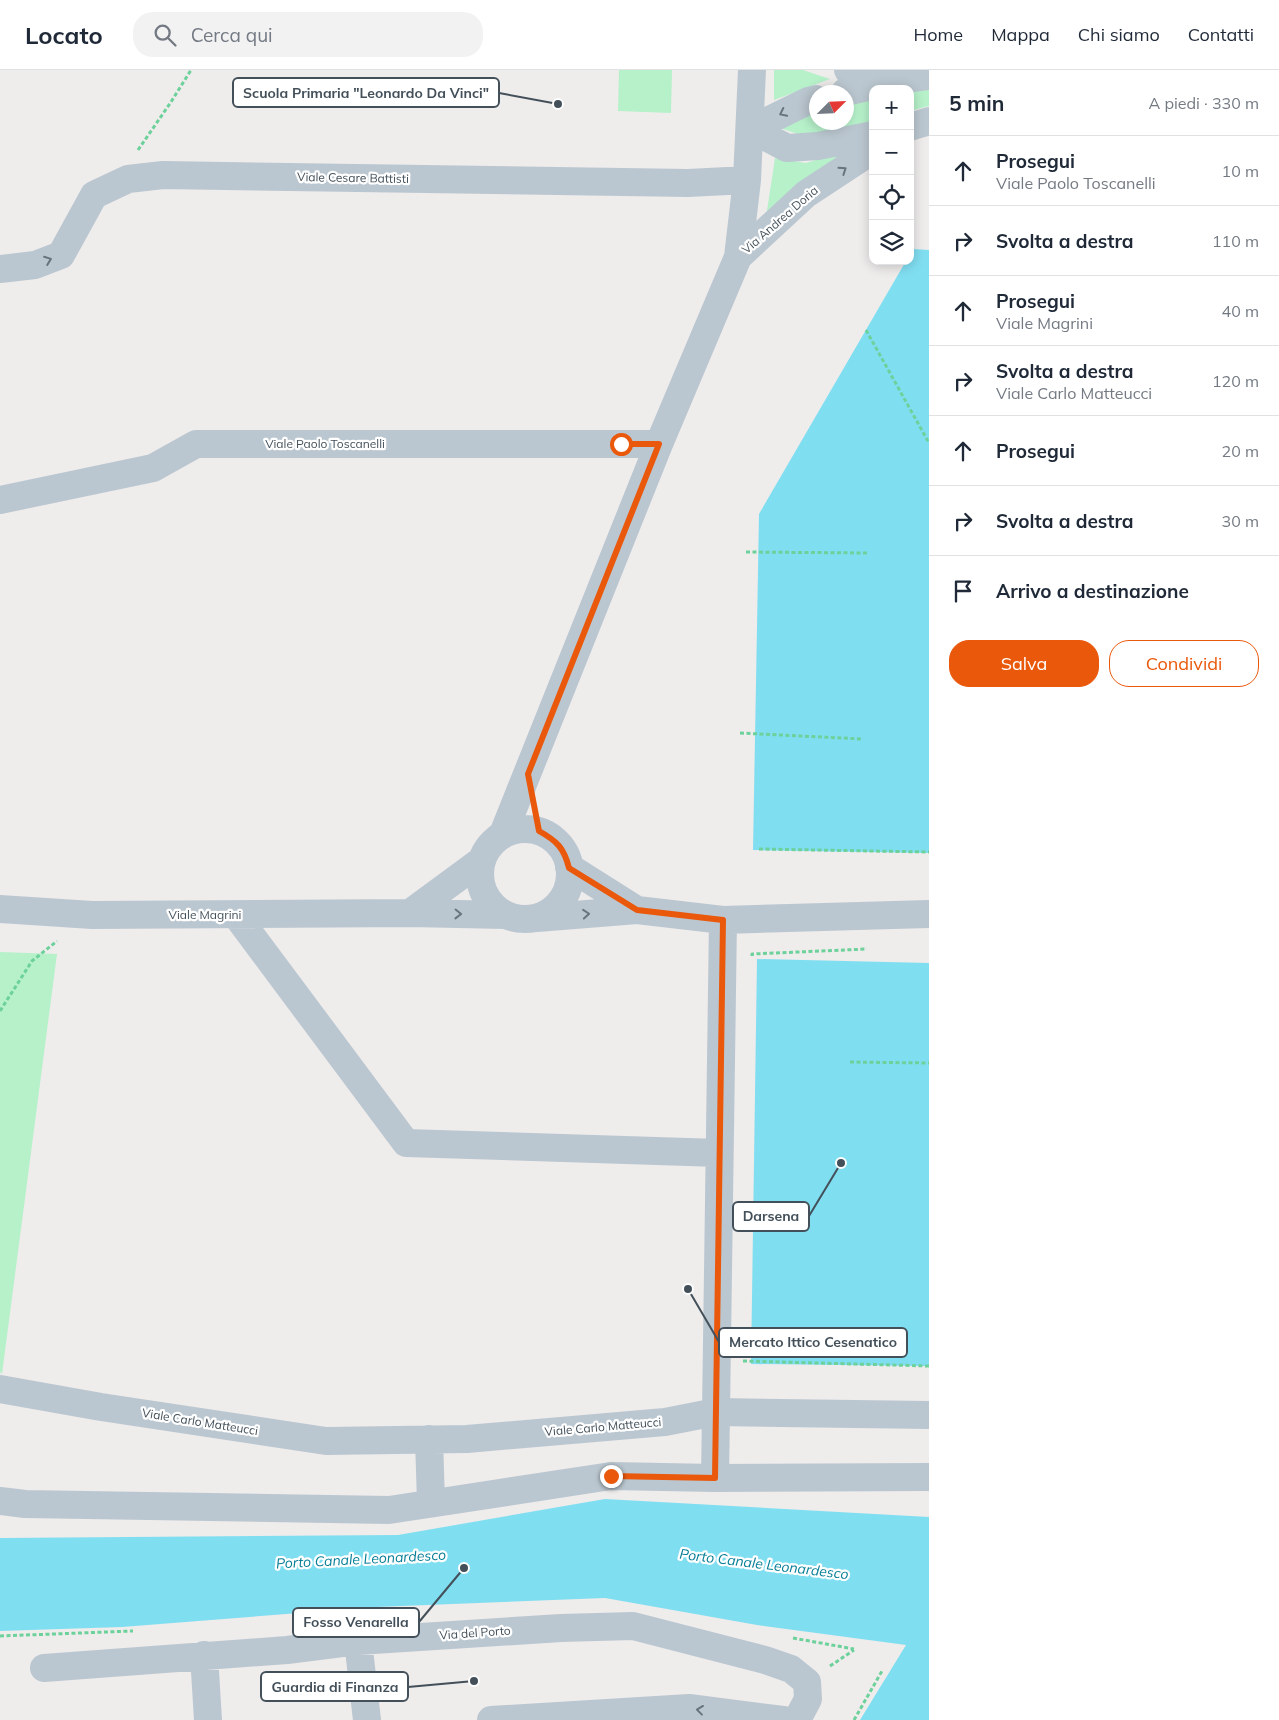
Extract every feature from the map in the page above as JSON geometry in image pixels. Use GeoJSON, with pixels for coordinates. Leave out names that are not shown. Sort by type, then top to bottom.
{"type":"FeatureCollection","features":[{"type":"Feature","properties":{"kind":"street"},"geometry":{"type":"LineString","coordinates":[[503,834],[659,444],[738,257],[748,180],[752,70]]}},
{"type":"Feature","properties":{"kind":"street"},"geometry":{"type":"LineString","coordinates":[[848,70],[917,78]]}},
{"type":"Feature","properties":{"kind":"street"},"geometry":{"type":"LineString","coordinates":[[854,90],[917,78]]}},
{"type":"Feature","properties":{"kind":"street"},"geometry":{"type":"LineString","coordinates":[[751,129],[809,101]]}},
{"type":"Feature","properties":{"kind":"street"},"geometry":{"type":"LineString","coordinates":[[914,126],[929,121]]}},
{"type":"Feature","properties":{"kind":"street"},"geometry":{"type":"LineString","coordinates":[[751,129],[787,148],[818,146],[869,136]]}},
{"type":"Feature","properties":{"kind":"street","name":"Via Andrea Doria"},"geometry":{"type":"LineString","coordinates":[[738,257],[806,194],[869,153]]}},
{"type":"Feature","properties":{"kind":"street","name":"Viale Cesare Battisti"},"geometry":{"type":"LineString","coordinates":[[0,269],[35,265],[61,255],[94,195],[128,179],[163,175],[688,183],[748,180]]}},
{"type":"Feature","properties":{"kind":"street","name":"Viale Paolo Toscanelli"},"geometry":{"type":"LineString","coordinates":[[0,500],[153,468],[196,444],[659,444]]}},
{"type":"Feature","properties":{"kind":"street"},"geometry":{"type":"LineString","coordinates":[[528,774],[539,831]]}},
{"type":"Feature","properties":{"kind":"street"},"geometry":{"type":"LineString","coordinates":[[537,918],[554,909],[566,893],[570,880],[569,868],[566,856],[560,845],[550,837],[539,831],[515,830],[503,834],[492,842],[482,860],[480,881],[484,895],[493,907],[505,915],[516,919],[526,920],[637,910],[723,920],[929,914]]}},
{"type":"Feature","properties":{"kind":"street"},"geometry":{"type":"LineString","coordinates":[[410,913],[482,860]]}},
{"type":"Feature","properties":{"kind":"street"},"geometry":{"type":"LineString","coordinates":[[569,868],[637,910]]}},
{"type":"Feature","properties":{"kind":"street","name":"Viale Magrini"},"geometry":{"type":"LineString","coordinates":[[0,909],[92,915],[410,913],[505,915]]}},
{"type":"Feature","properties":{"kind":"street"},"geometry":{"type":"LineString","coordinates":[[236,915],[406,1143],[718,1153]]}},
{"type":"Feature","properties":{"kind":"street"},"geometry":{"type":"LineString","coordinates":[[715,1478],[718,1153],[723,920]]}},
{"type":"Feature","properties":{"kind":"street","name":"Viale Carlo Matteucci"},"geometry":{"type":"LineString","coordinates":[[0,1389],[101,1407],[326,1441],[468,1439],[665,1422],[716,1412],[929,1414]]}},
{"type":"Feature","properties":{"kind":"street"},"geometry":{"type":"LineString","coordinates":[[429,1440],[431,1503]]}},
{"type":"Feature","properties":{"kind":"street"},"geometry":{"type":"LineString","coordinates":[[0,1501],[25,1504],[389,1510],[611,1476],[715,1478],[929,1477]]}},
{"type":"Feature","properties":{"kind":"street","name":"Via del Porto"},"geometry":{"type":"LineString","coordinates":[[44,1668],[287,1650],[358,1641],[561,1628],[633,1626],[765,1660],[791,1670],[807,1682],[808,1699],[797,1720]]}},
{"type":"Feature","properties":{"kind":"street"},"geometry":{"type":"LineString","coordinates":[[358,1641],[367,1720]]}},
{"type":"Feature","properties":{"kind":"street"},"geometry":{"type":"LineString","coordinates":[[204,1655],[208,1720]]}},
{"type":"Feature","properties":{"kind":"street"},"geometry":{"type":"LineString","coordinates":[[491,1720],[689,1708],[783,1720]]}},
{"type":"Feature","properties":{"kind":"path"},"geometry":{"type":"LineString","coordinates":[[128,179],[139,146],[171,102],[191,70]]}},
{"type":"Feature","properties":{"kind":"path"},"geometry":{"type":"LineString","coordinates":[[866,330],[929,443]]}},
{"type":"Feature","properties":{"kind":"path"},"geometry":{"type":"LineString","coordinates":[[746,552],[867,553]]}},
{"type":"Feature","properties":{"kind":"path"},"geometry":{"type":"LineString","coordinates":[[740,733],[862,739]]}},
{"type":"Feature","properties":{"kind":"path"},"geometry":{"type":"LineString","coordinates":[[760,849],[929,852]]}},
{"type":"Feature","properties":{"kind":"path"},"geometry":{"type":"LineString","coordinates":[[0,1011],[32,961],[92,915]]}},
{"type":"Feature","properties":{"kind":"path"},"geometry":{"type":"LineString","coordinates":[[752,964],[752,954],[867,950]]}},
{"type":"Feature","properties":{"kind":"path"},"geometry":{"type":"LineString","coordinates":[[850,1062],[929,1063]]}},
{"type":"Feature","properties":{"kind":"path"},"geometry":{"type":"LineString","coordinates":[[743,1352],[743,1361],[929,1366]]}},
{"type":"Feature","properties":{"kind":"path"},"geometry":{"type":"LineString","coordinates":[[854,1720],[882,1671]]}},
{"type":"Feature","properties":{"kind":"green space"},"geometry":{"type":"Polygon","coordinates":[[[619,70],[672,70],[671,113],[618,111],[619,70]]]}},
{"type":"Feature","properties":{"kind":"green space"},"geometry":{"type":"Polygon","coordinates":[[[774,70],[803,70],[830,79],[809,85],[809,87],[774,100],[774,70]]]}},
{"type":"Feature","properties":{"kind":"green space"},"geometry":{"type":"Polygon","coordinates":[[[929,88],[929,106],[914,110],[914,90],[929,88]]]}},
{"type":"Feature","properties":{"kind":"green space"},"geometry":{"type":"Polygon","coordinates":[[[869,99],[869,122],[854,126],[854,102],[869,99]]]}},
{"type":"Feature","properties":{"kind":"green space"},"geometry":{"type":"Polygon","coordinates":[[[809,114],[809,130],[840,130],[810,138],[783,129],[789,121],[809,114]]]}},
{"type":"Feature","properties":{"kind":"green space"},"geometry":{"type":"Polygon","coordinates":[[[869,144],[766,217],[775,158],[806,163],[869,144]]]}},
{"type":"Feature","properties":{"kind":"green space"},"geometry":{"type":"Polygon","coordinates":[[[0,952],[57,954],[2,1374],[0,1372],[0,952]]]}},
{"type":"Feature","properties":{"kind":"water"},"geometry":{"type":"Polygon","coordinates":[[[914,249],[929,250],[929,853],[753,850],[759,514],[904,265],[914,265],[914,249]]]}},
{"type":"Feature","properties":{"kind":"water"},"geometry":{"type":"Polygon","coordinates":[[[757,959],[929,963],[929,1366],[751,1364],[757,959]]]}},
{"type":"Feature","properties":{"kind":"water","name":"Porto Canale Leonardesco"},"geometry":{"type":"Polygon","coordinates":[[[605,1499],[929,1517],[929,1720],[860,1720],[906,1645],[757,1625],[605,1598],[376,1607],[122,1627],[0,1631],[0,1538],[398,1535],[605,1499]]]}},
{"type":"Feature","properties":{"kind":"place","name":"Scuola Primaria \"Leonardo Da Vinci\""},"geometry":{"type":"Point","coordinates":[558,104]}},
{"type":"Feature","properties":{"kind":"place","name":"Darsena"},"geometry":{"type":"Point","coordinates":[841,1163]}},
{"type":"Feature","properties":{"kind":"place","name":"Mercato Ittico Cesenatico"},"geometry":{"type":"Point","coordinates":[688,1289]}},
{"type":"Feature","properties":{"kind":"place","name":"Fosso Venarella"},"geometry":{"type":"Point","coordinates":[464,1568]}},
{"type":"Feature","properties":{"kind":"place","name":"Guardia di Finanza"},"geometry":{"type":"Point","coordinates":[474,1681]}},
{"type":"Feature","properties":{"kind":"route"},"geometry":{"type":"LineString","coordinates":[[611,1476],[715,1478],[718,1153],[723,920],[637,910],[569,868],[566,856],[560,845],[539,831],[528,774],[659,444],[621,444]]}}]}
